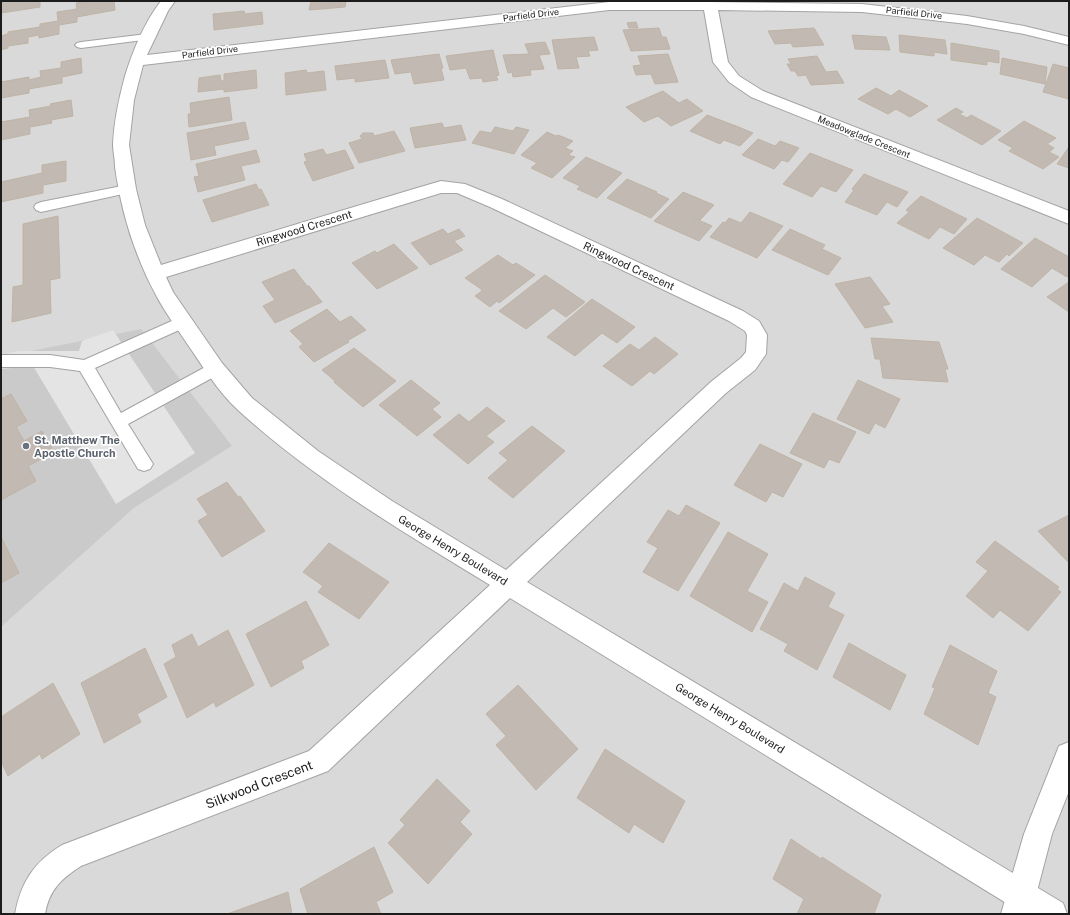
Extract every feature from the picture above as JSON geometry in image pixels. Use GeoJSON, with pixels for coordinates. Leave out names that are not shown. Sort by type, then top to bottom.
{"type":"FeatureCollection","features":[{"type":"Feature","properties":{"kind":"street","name":"George Henry Boulevard"},"geometry":{"type":"LineString","coordinates":[[168,1],[146,37],[137,61],[126,100],[121,145],[127,189],[136,225],[155,274],[165,295],[215,369],[245,404],[310,457],[384,508],[974,865],[1019,905],[1052,914]]}},
{"type":"Feature","properties":{"kind":"street","name":"Parfield Drive"},"geometry":{"type":"LineString","coordinates":[[137,61],[609,6],[639,5],[710,6],[861,4],[1024,30],[1069,41]]}},
{"type":"Feature","properties":{"kind":"street","name":"Meadowglade Crescent"},"geometry":{"type":"LineString","coordinates":[[710,6],[720,62],[734,79],[757,94],[1069,218]]}},
{"type":"Feature","properties":{"kind":"street","name":"Ringwood Crescent"},"geometry":{"type":"LineString","coordinates":[[155,274],[422,192],[441,187],[458,188],[496,203],[736,316],[752,326],[757,335],[756,354],[748,364],[719,387],[508,584]]}},
{"type":"Feature","properties":{"kind":"street","name":"Silkwood Crescent"},"geometry":{"type":"LineString","coordinates":[[30,914],[33,897],[49,871],[72,855],[318,761],[508,584]]}},
{"type":"Feature","properties":{"kind":"street"},"geometry":{"type":"LineString","coordinates":[[1019,905],[1038,834],[1069,756]]}},
{"type":"Feature","properties":{"kind":"lane"},"geometry":{"type":"LineString","coordinates":[[81,45],[146,37]]}},
{"type":"Feature","properties":{"kind":"lane"},"geometry":{"type":"LineString","coordinates":[[41,207],[127,189]]}},
{"type":"Feature","properties":{"kind":"lane"},"geometry":{"type":"LineString","coordinates":[[1,361],[50,361],[85,366],[183,322]]}},
{"type":"Feature","properties":{"kind":"lane"},"geometry":{"type":"LineString","coordinates":[[85,366],[144,464]]}},
{"type":"Feature","properties":{"kind":"lane"},"geometry":{"type":"LineString","coordinates":[[118,422],[215,369]]}},
{"type":"Feature","properties":{"kind":"shaded area"},"geometry":{"type":"Polygon","coordinates":[[[1,1],[1069,1],[1069,914],[1,914],[1,627],[134,508],[232,446],[1,357],[1,1]]]}},
{"type":"Feature","properties":{"kind":"shaded area"},"geometry":{"type":"Polygon","coordinates":[[[141,329],[232,446],[134,508],[1,627],[1,357],[141,329]]]}},
{"type":"Feature","properties":{"kind":"shaded area"},"geometry":{"type":"Polygon","coordinates":[[[113,330],[195,453],[116,504],[33,366],[1,369],[1,355],[18,351],[79,351],[82,341],[113,330]]]}},
{"type":"Feature","properties":{"kind":"building"},"geometry":{"type":"Polygon","coordinates":[[[1,1],[40,1],[40,7],[1,13],[1,1]]]}},
{"type":"Feature","properties":{"kind":"building"},"geometry":{"type":"Polygon","coordinates":[[[89,1],[114,1],[115,10],[77,17],[77,22],[59,25],[59,34],[39,38],[39,35],[28,37],[28,43],[8,46],[8,48],[1,50],[1,36],[8,34],[8,32],[40,27],[40,24],[58,21],[57,12],[77,9],[76,3],[89,1]]]}},
{"type":"Feature","properties":{"kind":"building"},"geometry":{"type":"Polygon","coordinates":[[[311,1],[346,1],[345,7],[309,10],[311,1]]]}},
{"type":"Feature","properties":{"kind":"building"},"geometry":{"type":"Polygon","coordinates":[[[244,11],[245,14],[262,12],[263,24],[214,30],[213,14],[244,11]]]}},
{"type":"Feature","properties":{"kind":"building"},"geometry":{"type":"Polygon","coordinates":[[[636,22],[638,28],[629,28],[627,23],[636,22]]]}},
{"type":"Feature","properties":{"kind":"building"},"geometry":{"type":"Polygon","coordinates":[[[659,28],[662,37],[666,37],[670,49],[631,51],[623,30],[659,28]]]}},
{"type":"Feature","properties":{"kind":"building"},"geometry":{"type":"Polygon","coordinates":[[[814,28],[824,45],[793,47],[791,43],[775,44],[768,31],[814,28]]]}},
{"type":"Feature","properties":{"kind":"building"},"geometry":{"type":"Polygon","coordinates":[[[852,35],[886,37],[890,50],[855,49],[852,35]]]}},
{"type":"Feature","properties":{"kind":"building"},"geometry":{"type":"Polygon","coordinates":[[[899,35],[945,40],[947,54],[934,52],[934,56],[900,52],[899,35]]]}},
{"type":"Feature","properties":{"kind":"building"},"geometry":{"type":"Polygon","coordinates":[[[594,37],[598,50],[588,51],[590,56],[576,57],[579,68],[558,69],[552,40],[594,37]]]}},
{"type":"Feature","properties":{"kind":"building"},"geometry":{"type":"Polygon","coordinates":[[[545,42],[550,54],[539,55],[544,69],[530,70],[531,75],[513,77],[512,72],[508,73],[503,55],[529,54],[525,44],[545,42]]]}},
{"type":"Feature","properties":{"kind":"building"},"geometry":{"type":"Polygon","coordinates":[[[951,43],[999,51],[999,63],[987,61],[987,65],[951,60],[951,43]]]}},
{"type":"Feature","properties":{"kind":"building"},"geometry":{"type":"Polygon","coordinates":[[[493,50],[499,75],[496,76],[498,80],[483,82],[482,78],[470,79],[466,68],[450,70],[446,56],[493,50]]]}},
{"type":"Feature","properties":{"kind":"building"},"geometry":{"type":"Polygon","coordinates":[[[439,54],[443,68],[441,68],[444,80],[414,84],[411,72],[395,74],[391,60],[439,54]]]}},
{"type":"Feature","properties":{"kind":"building"},"geometry":{"type":"Polygon","coordinates":[[[668,54],[678,82],[655,84],[651,74],[636,75],[633,66],[641,65],[638,56],[668,54]]]}},
{"type":"Feature","properties":{"kind":"building"},"geometry":{"type":"Polygon","coordinates":[[[817,56],[826,72],[837,71],[844,83],[811,85],[806,75],[798,76],[795,71],[791,71],[787,64],[791,64],[788,59],[817,56]]]}},
{"type":"Feature","properties":{"kind":"building"},"geometry":{"type":"Polygon","coordinates":[[[81,58],[82,73],[62,77],[62,83],[29,89],[29,93],[1,98],[1,82],[29,77],[29,80],[41,77],[40,71],[61,68],[61,62],[81,58]]]}},
{"type":"Feature","properties":{"kind":"building"},"geometry":{"type":"Polygon","coordinates":[[[1002,58],[1047,67],[1045,84],[1000,74],[1002,58]]]}},
{"type":"Feature","properties":{"kind":"building"},"geometry":{"type":"Polygon","coordinates":[[[385,60],[389,78],[355,82],[355,78],[337,80],[335,66],[385,60]]]}},
{"type":"Feature","properties":{"kind":"building"},"geometry":{"type":"Polygon","coordinates":[[[1053,64],[1069,68],[1069,99],[1043,92],[1053,64]]]}},
{"type":"Feature","properties":{"kind":"building"},"geometry":{"type":"Polygon","coordinates":[[[256,70],[257,88],[224,92],[224,89],[198,92],[199,78],[220,75],[221,81],[224,81],[224,74],[256,70]]]}},
{"type":"Feature","properties":{"kind":"building"},"geometry":{"type":"Polygon","coordinates":[[[306,70],[307,73],[324,71],[326,90],[286,95],[285,73],[306,70]]]}},
{"type":"Feature","properties":{"kind":"building"},"geometry":{"type":"Polygon","coordinates":[[[876,88],[891,96],[899,90],[928,106],[910,117],[896,109],[888,114],[858,99],[876,88]]]}},
{"type":"Feature","properties":{"kind":"building"},"geometry":{"type":"Polygon","coordinates":[[[663,91],[679,103],[687,99],[703,111],[671,126],[658,116],[644,122],[626,107],[663,91]]]}},
{"type":"Feature","properties":{"kind":"building"},"geometry":{"type":"Polygon","coordinates":[[[229,97],[232,120],[189,127],[188,114],[191,114],[190,103],[229,97]]]}},
{"type":"Feature","properties":{"kind":"building"},"geometry":{"type":"Polygon","coordinates":[[[71,100],[73,116],[51,120],[52,123],[30,127],[30,134],[1,140],[1,122],[30,117],[29,110],[51,106],[50,104],[71,100]]]}},
{"type":"Feature","properties":{"kind":"building"},"geometry":{"type":"Polygon","coordinates":[[[956,108],[963,112],[959,114],[967,118],[971,115],[1001,131],[982,145],[937,120],[956,108]]]}},
{"type":"Feature","properties":{"kind":"building"},"geometry":{"type":"Polygon","coordinates":[[[707,115],[753,133],[740,146],[724,140],[720,144],[690,131],[707,115]]]}},
{"type":"Feature","properties":{"kind":"building"},"geometry":{"type":"Polygon","coordinates":[[[1024,121],[1056,138],[1047,144],[1054,148],[1049,152],[1059,157],[1043,169],[1009,151],[1013,148],[998,140],[1024,121]]]}},
{"type":"Feature","properties":{"kind":"building"},"geometry":{"type":"Polygon","coordinates":[[[245,122],[249,139],[214,146],[216,155],[191,160],[187,133],[245,122]]]}},
{"type":"Feature","properties":{"kind":"building"},"geometry":{"type":"Polygon","coordinates":[[[442,123],[444,128],[461,125],[466,140],[415,148],[410,128],[442,123]]]}},
{"type":"Feature","properties":{"kind":"building"},"geometry":{"type":"Polygon","coordinates":[[[495,127],[513,131],[516,127],[529,130],[514,154],[472,143],[480,131],[491,133],[495,127]]]}},
{"type":"Feature","properties":{"kind":"building"},"geometry":{"type":"Polygon","coordinates":[[[394,131],[405,151],[359,163],[349,143],[362,139],[360,136],[363,133],[373,133],[374,136],[394,131]]]}},
{"type":"Feature","properties":{"kind":"building"},"geometry":{"type":"Polygon","coordinates":[[[547,132],[573,141],[565,148],[573,151],[568,155],[575,157],[552,178],[531,168],[537,163],[521,155],[547,132]]]}},
{"type":"Feature","properties":{"kind":"building"},"geometry":{"type":"Polygon","coordinates":[[[758,139],[775,146],[780,141],[799,148],[788,162],[782,160],[774,169],[742,155],[758,139]]]}},
{"type":"Feature","properties":{"kind":"building"},"geometry":{"type":"Polygon","coordinates":[[[1069,147],[1069,168],[1057,164],[1069,147]]]}},
{"type":"Feature","properties":{"kind":"building"},"geometry":{"type":"Polygon","coordinates":[[[323,149],[326,155],[345,150],[354,168],[313,181],[304,162],[307,161],[304,154],[323,149]]]}},
{"type":"Feature","properties":{"kind":"building"},"geometry":{"type":"Polygon","coordinates":[[[256,150],[260,162],[241,166],[245,180],[198,192],[194,177],[199,176],[196,164],[256,150]]]}},
{"type":"Feature","properties":{"kind":"building"},"geometry":{"type":"Polygon","coordinates":[[[810,153],[853,170],[836,192],[821,186],[812,197],[783,184],[810,153]]]}},
{"type":"Feature","properties":{"kind":"building"},"geometry":{"type":"Polygon","coordinates":[[[586,157],[622,173],[597,198],[577,189],[580,186],[563,178],[586,157]]]}},
{"type":"Feature","properties":{"kind":"building"},"geometry":{"type":"Polygon","coordinates":[[[66,161],[66,181],[43,185],[43,193],[1,202],[1,182],[42,173],[42,165],[66,161]]]}},
{"type":"Feature","properties":{"kind":"building"},"geometry":{"type":"Polygon","coordinates":[[[864,174],[908,192],[897,207],[887,202],[877,215],[845,202],[854,190],[852,189],[864,174]]]}},
{"type":"Feature","properties":{"kind":"building"},"geometry":{"type":"Polygon","coordinates":[[[627,179],[669,199],[651,218],[607,198],[627,179]]]}},
{"type":"Feature","properties":{"kind":"building"},"geometry":{"type":"Polygon","coordinates":[[[256,184],[259,190],[261,189],[269,205],[212,222],[203,200],[256,184]]]}},
{"type":"Feature","properties":{"kind":"building"},"geometry":{"type":"Polygon","coordinates":[[[683,192],[714,205],[700,220],[695,217],[694,218],[712,226],[699,241],[654,221],[683,192]]]}},
{"type":"Feature","properties":{"kind":"building"},"geometry":{"type":"Polygon","coordinates":[[[921,196],[967,219],[954,234],[940,227],[929,239],[897,223],[909,212],[906,210],[921,196]]]}},
{"type":"Feature","properties":{"kind":"building"},"geometry":{"type":"Polygon","coordinates":[[[750,212],[783,226],[757,258],[710,237],[723,222],[725,223],[729,218],[741,223],[750,212]]]}},
{"type":"Feature","properties":{"kind":"building"},"geometry":{"type":"Polygon","coordinates":[[[58,216],[60,278],[50,280],[51,313],[12,322],[13,287],[23,285],[23,224],[58,216]]]}},
{"type":"Feature","properties":{"kind":"building"},"geometry":{"type":"Polygon","coordinates":[[[977,218],[1023,243],[1009,256],[1007,254],[999,262],[985,255],[974,265],[943,248],[977,218]]]}},
{"type":"Feature","properties":{"kind":"building"},"geometry":{"type":"Polygon","coordinates":[[[443,229],[448,234],[459,229],[465,236],[454,241],[463,250],[430,265],[411,243],[443,229]]]}},
{"type":"Feature","properties":{"kind":"building"},"geometry":{"type":"Polygon","coordinates":[[[790,229],[825,245],[822,249],[841,258],[828,275],[772,250],[790,229]]]}},
{"type":"Feature","properties":{"kind":"building"},"geometry":{"type":"Polygon","coordinates":[[[1035,238],[1069,257],[1069,275],[1067,277],[1052,268],[1032,287],[1001,269],[1035,238]]]}},
{"type":"Feature","properties":{"kind":"building"},"geometry":{"type":"Polygon","coordinates":[[[394,244],[418,268],[377,289],[352,263],[375,251],[377,253],[394,244]]]}},
{"type":"Feature","properties":{"kind":"building"},"geometry":{"type":"Polygon","coordinates":[[[498,255],[513,265],[516,263],[535,275],[499,303],[497,301],[490,307],[475,296],[482,291],[481,289],[465,278],[498,255]]]}},
{"type":"Feature","properties":{"kind":"building"},"geometry":{"type":"Polygon","coordinates":[[[294,269],[322,302],[275,323],[263,306],[275,300],[262,282],[294,269]]]}},
{"type":"Feature","properties":{"kind":"building"},"geometry":{"type":"Polygon","coordinates":[[[545,275],[585,302],[566,317],[553,308],[526,329],[499,311],[545,275]]]}},
{"type":"Feature","properties":{"kind":"building"},"geometry":{"type":"Polygon","coordinates":[[[870,277],[890,304],[882,306],[893,322],[865,328],[835,284],[870,277]]]}},
{"type":"Feature","properties":{"kind":"building"},"geometry":{"type":"Polygon","coordinates":[[[1069,282],[1069,312],[1047,297],[1069,282]]]}},
{"type":"Feature","properties":{"kind":"building"},"geometry":{"type":"Polygon","coordinates":[[[592,299],[635,327],[617,343],[602,333],[575,356],[547,337],[592,299]]]}},
{"type":"Feature","properties":{"kind":"building"},"geometry":{"type":"Polygon","coordinates":[[[327,309],[340,322],[351,316],[366,330],[347,341],[349,342],[314,362],[299,347],[303,344],[290,331],[327,309]]]}},
{"type":"Feature","properties":{"kind":"building"},"geometry":{"type":"Polygon","coordinates":[[[655,337],[678,354],[654,374],[650,371],[632,386],[603,366],[630,344],[639,350],[655,337]]]}},
{"type":"Feature","properties":{"kind":"building"},"geometry":{"type":"Polygon","coordinates":[[[871,338],[939,342],[948,369],[945,369],[948,382],[883,378],[880,359],[875,359],[871,338]]]}},
{"type":"Feature","properties":{"kind":"building"},"geometry":{"type":"Polygon","coordinates":[[[354,348],[396,381],[363,407],[322,370],[354,348]]]}},
{"type":"Feature","properties":{"kind":"building"},"geometry":{"type":"Polygon","coordinates":[[[411,380],[440,403],[432,409],[441,417],[417,436],[379,405],[411,380]]]}},
{"type":"Feature","properties":{"kind":"building"},"geometry":{"type":"Polygon","coordinates":[[[858,380],[900,399],[885,428],[875,423],[869,434],[837,419],[858,380]]]}},
{"type":"Feature","properties":{"kind":"building","name":"St. Matthew The Apostle Church"},"geometry":{"type":"Polygon","coordinates":[[[11,394],[27,421],[16,427],[24,441],[42,431],[54,452],[28,466],[36,481],[1,500],[1,399],[11,394]]]}},
{"type":"Feature","properties":{"kind":"building"},"geometry":{"type":"Polygon","coordinates":[[[487,407],[505,421],[486,436],[494,442],[468,464],[433,435],[459,414],[469,422],[487,407]]]}},
{"type":"Feature","properties":{"kind":"building"},"geometry":{"type":"Polygon","coordinates":[[[813,413],[856,432],[839,463],[829,459],[824,468],[790,453],[813,413]]]}},
{"type":"Feature","properties":{"kind":"building"},"geometry":{"type":"Polygon","coordinates":[[[532,426],[565,451],[513,498],[488,478],[508,460],[499,453],[532,426]]]}},
{"type":"Feature","properties":{"kind":"building"},"geometry":{"type":"Polygon","coordinates":[[[760,444],[802,464],[783,497],[772,492],[766,502],[734,485],[760,444]]]}},
{"type":"Feature","properties":{"kind":"building"},"geometry":{"type":"Polygon","coordinates":[[[227,482],[238,497],[240,496],[265,531],[222,557],[198,521],[208,515],[197,499],[227,482]]]}},
{"type":"Feature","properties":{"kind":"building"},"geometry":{"type":"Polygon","coordinates":[[[686,505],[720,523],[678,591],[643,572],[658,548],[647,542],[668,510],[679,516],[686,505]]]}},
{"type":"Feature","properties":{"kind":"building"},"geometry":{"type":"Polygon","coordinates":[[[1069,515],[1069,563],[1038,531],[1069,515]]]}},
{"type":"Feature","properties":{"kind":"building"},"geometry":{"type":"Polygon","coordinates":[[[728,532],[768,554],[747,591],[768,602],[752,632],[690,596],[728,532]]]}},
{"type":"Feature","properties":{"kind":"building"},"geometry":{"type":"Polygon","coordinates":[[[1,537],[19,573],[1,583],[1,537]]]}},
{"type":"Feature","properties":{"kind":"building"},"geometry":{"type":"Polygon","coordinates":[[[995,541],[1059,587],[1057,589],[1061,592],[1028,631],[1000,610],[993,618],[966,596],[988,571],[976,562],[995,541]]]}},
{"type":"Feature","properties":{"kind":"building"},"geometry":{"type":"Polygon","coordinates":[[[329,543],[389,582],[359,619],[318,592],[323,586],[303,572],[329,543]]]}},
{"type":"Feature","properties":{"kind":"building"},"geometry":{"type":"Polygon","coordinates":[[[805,577],[835,593],[828,607],[844,615],[817,670],[784,651],[788,644],[760,629],[784,583],[798,591],[805,577]]]}},
{"type":"Feature","properties":{"kind":"building"},"geometry":{"type":"Polygon","coordinates":[[[306,601],[329,645],[301,661],[304,668],[271,687],[246,634],[306,601]]]}},
{"type":"Feature","properties":{"kind":"building"},"geometry":{"type":"Polygon","coordinates":[[[228,630],[254,685],[216,707],[214,702],[187,718],[164,664],[176,657],[172,645],[192,634],[198,647],[228,630]]]}},
{"type":"Feature","properties":{"kind":"building"},"geometry":{"type":"Polygon","coordinates":[[[849,643],[906,675],[890,710],[833,677],[849,643]]]}},
{"type":"Feature","properties":{"kind":"building"},"geometry":{"type":"Polygon","coordinates":[[[950,645],[997,671],[988,693],[996,697],[978,745],[924,714],[935,688],[932,687],[950,645]]]}},
{"type":"Feature","properties":{"kind":"building"},"geometry":{"type":"Polygon","coordinates":[[[145,648],[167,697],[137,714],[141,722],[104,743],[81,683],[145,648]]]}},
{"type":"Feature","properties":{"kind":"building"},"geometry":{"type":"Polygon","coordinates":[[[53,683],[80,734],[42,759],[40,754],[8,776],[1,761],[1,717],[53,683]]]}},
{"type":"Feature","properties":{"kind":"building"},"geometry":{"type":"Polygon","coordinates":[[[518,685],[578,749],[536,790],[496,745],[506,736],[486,714],[518,685]]]}},
{"type":"Feature","properties":{"kind":"building"},"geometry":{"type":"Polygon","coordinates":[[[605,749],[685,801],[663,843],[634,824],[629,833],[577,798],[605,749]]]}},
{"type":"Feature","properties":{"kind":"building"},"geometry":{"type":"Polygon","coordinates":[[[437,779],[470,811],[460,822],[472,834],[428,884],[388,843],[405,825],[400,820],[437,779]]]}},
{"type":"Feature","properties":{"kind":"building"},"geometry":{"type":"Polygon","coordinates":[[[791,839],[881,895],[874,914],[797,914],[804,899],[773,879],[791,839]]]}},
{"type":"Feature","properties":{"kind":"building"},"geometry":{"type":"Polygon","coordinates":[[[374,847],[393,892],[376,902],[381,914],[308,914],[300,889],[374,847]]]}},
{"type":"Feature","properties":{"kind":"building"},"geometry":{"type":"Polygon","coordinates":[[[288,892],[292,914],[227,914],[288,892]]]}},
{"type":"Feature","properties":{"kind":"place","name":"St. Matthew The Apostle Church"},"geometry":{"type":"Point","coordinates":[26,446]}}]}
